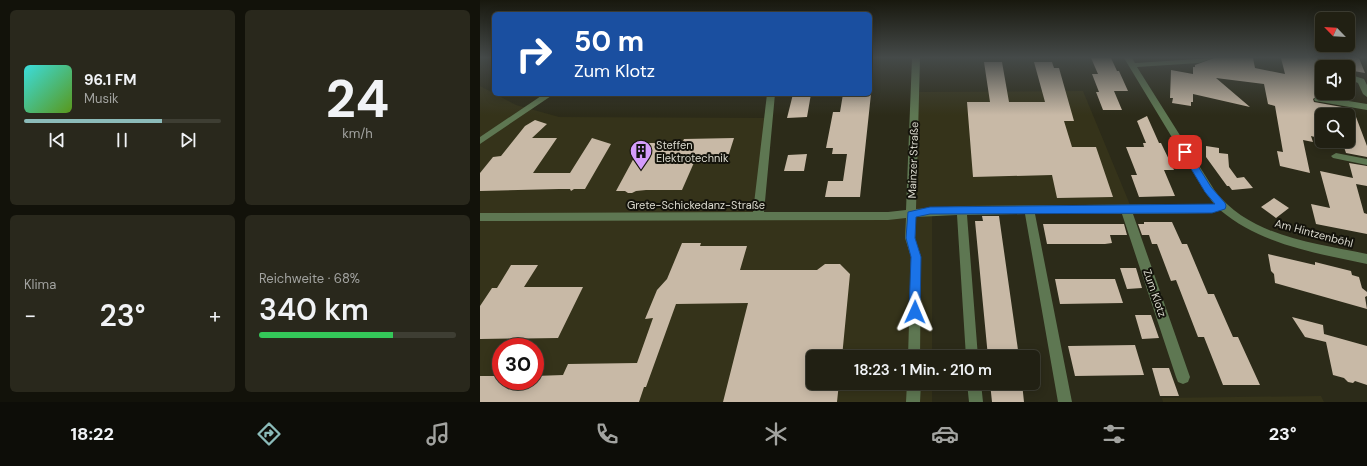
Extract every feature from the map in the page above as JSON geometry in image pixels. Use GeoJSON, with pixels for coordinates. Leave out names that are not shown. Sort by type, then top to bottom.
{"type":"FeatureCollection","features":[{"type":"Feature","properties":{"kind":"street","name":"Mainzer Straße"},"geometry":{"type":"LineString","coordinates":[[914,350],[916,257],[910,238],[915,77]]}},
{"type":"Feature","properties":{"kind":"street","name":"Am Hintzenböhl"},"geometry":{"type":"LineString","coordinates":[[1139,77],[1208,190],[1222,206],[1239,219],[1257,229],[1280,238],[1367,259]]}},
{"type":"Feature","properties":{"kind":"street"},"geometry":{"type":"LineString","coordinates":[[1355,79],[1361,81],[1367,94]]}},
{"type":"Feature","properties":{"kind":"street"},"geometry":{"type":"LineString","coordinates":[[480,141],[547,96]]}},
{"type":"Feature","properties":{"kind":"street"},"geometry":{"type":"LineString","coordinates":[[758,217],[771,96]]}},
{"type":"Feature","properties":{"kind":"street"},"geometry":{"type":"LineString","coordinates":[[1324,100],[1367,107]]}},
{"type":"Feature","properties":{"kind":"street"},"geometry":{"type":"LineString","coordinates":[[1336,156],[1367,162]]}},
{"type":"Feature","properties":{"kind":"street"},"geometry":{"type":"LineString","coordinates":[[911,214],[930,211],[962,210],[1212,209],[1222,206]]}},
{"type":"Feature","properties":{"kind":"street","name":"Zum Klotz"},"geometry":{"type":"LineString","coordinates":[[1126,209],[1183,377]]}},
{"type":"Feature","properties":{"kind":"street"},"geometry":{"type":"LineString","coordinates":[[962,210],[972,350]]}},
{"type":"Feature","properties":{"kind":"street"},"geometry":{"type":"LineString","coordinates":[[1028,210],[1065,402]]}},
{"type":"Feature","properties":{"kind":"street","name":"Grete-Schickedanz-Straße"},"geometry":{"type":"LineString","coordinates":[[480,217],[758,217],[888,216],[911,214]]}},
{"type":"Feature","properties":{"kind":"street"},"geometry":{"type":"LineString","coordinates":[[913,402],[914,390]]}},
{"type":"Feature","properties":{"kind":"street"},"geometry":{"type":"LineString","coordinates":[[975,390],[976,402]]}},
{"type":"Feature","properties":{"kind":"shaded area"},"geometry":{"type":"Polygon","coordinates":[[[480,86],[492,92],[492,96],[499,96],[516,105],[559,117],[768,118],[758,216],[911,214],[916,92],[1083,91],[1133,212],[932,213],[932,350],[806,350],[806,390],[932,390],[932,402],[480,402],[480,86]]]}},
{"type":"Feature","properties":{"kind":"shaded area"},"geometry":{"type":"Polygon","coordinates":[[[1321,396],[1324,402],[1163,402],[1162,398],[1321,396]]]}},
{"type":"Feature","properties":{"kind":"building"},"geometry":{"type":"Polygon","coordinates":[[[986,77],[1005,77],[1009,102],[1045,102],[1038,77],[1061,77],[1074,121],[1064,121],[1072,147],[1096,147],[1113,197],[1057,198],[1052,175],[973,177],[967,102],[990,102],[986,77]]]}},
{"type":"Feature","properties":{"kind":"building"},"geometry":{"type":"Polygon","coordinates":[[[1093,77],[1122,77],[1128,91],[1114,91],[1122,110],[1103,110],[1096,92],[1099,92],[1093,77]]]}},
{"type":"Feature","properties":{"kind":"building"},"geometry":{"type":"Polygon","coordinates":[[[1171,77],[1315,77],[1314,102],[1347,108],[1315,108],[1315,137],[1311,136],[1313,142],[1303,140],[1310,173],[1280,166],[1277,151],[1283,152],[1275,106],[1268,104],[1264,84],[1216,78],[1250,107],[1193,94],[1193,102],[1191,102],[1191,106],[1172,103],[1173,98],[1170,98],[1171,77]]]}},
{"type":"Feature","properties":{"kind":"building"},"geometry":{"type":"Polygon","coordinates":[[[792,96],[811,96],[807,117],[787,118],[792,96]]]}},
{"type":"Feature","properties":{"kind":"building"},"geometry":{"type":"Polygon","coordinates":[[[843,96],[871,96],[860,197],[825,197],[828,181],[843,181],[847,154],[832,154],[833,148],[826,148],[833,112],[840,112],[843,96]]]}},
{"type":"Feature","properties":{"kind":"building"},"geometry":{"type":"Polygon","coordinates":[[[1355,114],[1367,146],[1367,157],[1346,153],[1344,148],[1355,148],[1355,114]]]}},
{"type":"Feature","properties":{"kind":"building"},"geometry":{"type":"Polygon","coordinates":[[[1147,116],[1159,143],[1161,143],[1174,170],[1164,170],[1175,196],[1139,197],[1131,175],[1137,175],[1126,147],[1144,147],[1143,143],[1146,143],[1137,121],[1147,116]]]}},
{"type":"Feature","properties":{"kind":"building"},"geometry":{"type":"Polygon","coordinates":[[[535,120],[547,124],[532,138],[557,138],[533,173],[570,173],[592,138],[611,144],[585,189],[574,189],[571,191],[570,189],[559,189],[480,191],[480,173],[493,157],[501,156],[525,126],[535,120]]]}},
{"type":"Feature","properties":{"kind":"building"},"geometry":{"type":"Polygon","coordinates":[[[734,138],[728,157],[696,158],[682,190],[646,190],[632,193],[616,191],[642,143],[682,143],[684,139],[734,138]]]}},
{"type":"Feature","properties":{"kind":"building"},"geometry":{"type":"Polygon","coordinates":[[[1206,146],[1219,148],[1219,153],[1228,154],[1229,167],[1237,178],[1244,177],[1253,188],[1232,190],[1229,186],[1227,186],[1206,157],[1206,146]]]}},
{"type":"Feature","properties":{"kind":"building"},"geometry":{"type":"Polygon","coordinates":[[[807,154],[804,171],[784,171],[788,155],[807,154]]]}},
{"type":"Feature","properties":{"kind":"building"},"geometry":{"type":"Polygon","coordinates":[[[1349,163],[1367,166],[1367,186],[1356,184],[1364,213],[1367,214],[1367,234],[1316,224],[1311,204],[1330,208],[1320,171],[1353,178],[1349,163]]]}},
{"type":"Feature","properties":{"kind":"building"},"geometry":{"type":"Polygon","coordinates":[[[1274,198],[1289,208],[1276,218],[1261,207],[1274,198]]]}},
{"type":"Feature","properties":{"kind":"building"},"geometry":{"type":"Polygon","coordinates":[[[982,216],[999,216],[1018,350],[987,350],[975,221],[983,221],[982,216]]]}},
{"type":"Feature","properties":{"kind":"building"},"geometry":{"type":"Polygon","coordinates":[[[1144,222],[1172,222],[1182,244],[1187,244],[1208,294],[1214,294],[1233,337],[1238,337],[1260,385],[1223,385],[1204,337],[1198,337],[1176,280],[1171,281],[1157,244],[1152,244],[1149,235],[1142,235],[1138,224],[1144,224],[1144,222]]]}},
{"type":"Feature","properties":{"kind":"building"},"geometry":{"type":"Polygon","coordinates":[[[1043,224],[1124,224],[1127,235],[1110,235],[1112,243],[1105,244],[1047,244],[1043,224]]]}},
{"type":"Feature","properties":{"kind":"building"},"geometry":{"type":"Polygon","coordinates":[[[682,243],[701,243],[700,246],[747,246],[740,270],[817,270],[825,264],[840,264],[850,274],[843,350],[806,350],[806,390],[838,390],[837,402],[723,402],[748,303],[676,304],[646,387],[644,387],[639,402],[480,402],[480,376],[492,376],[492,390],[544,390],[544,376],[563,375],[568,364],[637,363],[653,318],[645,319],[657,290],[667,279],[682,243]]]}},
{"type":"Feature","properties":{"kind":"building"},"geometry":{"type":"Polygon","coordinates":[[[1268,254],[1315,265],[1315,262],[1351,271],[1352,275],[1359,277],[1362,288],[1367,292],[1367,296],[1365,297],[1367,309],[1275,283],[1268,254]]]}},
{"type":"Feature","properties":{"kind":"building"},"geometry":{"type":"Polygon","coordinates":[[[511,265],[538,265],[524,287],[583,287],[558,338],[480,339],[480,306],[492,288],[497,288],[511,265]]]}},
{"type":"Feature","properties":{"kind":"building"},"geometry":{"type":"Polygon","coordinates":[[[1120,268],[1136,268],[1142,288],[1127,289],[1120,268]]]}},
{"type":"Feature","properties":{"kind":"building"},"geometry":{"type":"Polygon","coordinates":[[[1055,279],[1115,279],[1123,303],[1060,304],[1055,279]]]}},
{"type":"Feature","properties":{"kind":"building"},"geometry":{"type":"Polygon","coordinates":[[[1135,315],[1151,315],[1159,338],[1142,339],[1135,315]]]}},
{"type":"Feature","properties":{"kind":"building"},"geometry":{"type":"Polygon","coordinates":[[[1292,317],[1323,325],[1324,334],[1367,346],[1367,385],[1355,381],[1353,383],[1348,382],[1344,378],[1333,375],[1326,342],[1305,337],[1292,317]]]}},
{"type":"Feature","properties":{"kind":"building"},"geometry":{"type":"Polygon","coordinates":[[[1135,345],[1144,375],[1075,376],[1068,346],[1135,345]]]}},
{"type":"Feature","properties":{"kind":"building"},"geometry":{"type":"Polygon","coordinates":[[[1152,368],[1169,368],[1179,396],[1160,396],[1152,368]]]}},
{"type":"Feature","properties":{"kind":"building"},"geometry":{"type":"Polygon","coordinates":[[[991,390],[1023,390],[1024,402],[992,402],[991,390]]]}},
{"type":"Feature","properties":{"kind":"place","name":"Steffen Elektrotechnik"},"geometry":{"type":"Point","coordinates":[641,170]}},
{"type":"Feature","properties":{"kind":"route"},"geometry":{"type":"LineString","coordinates":[[915,312],[916,257],[910,238],[911,214],[930,211],[962,210],[1212,209],[1222,206],[1208,190],[1185,152]]}}]}
